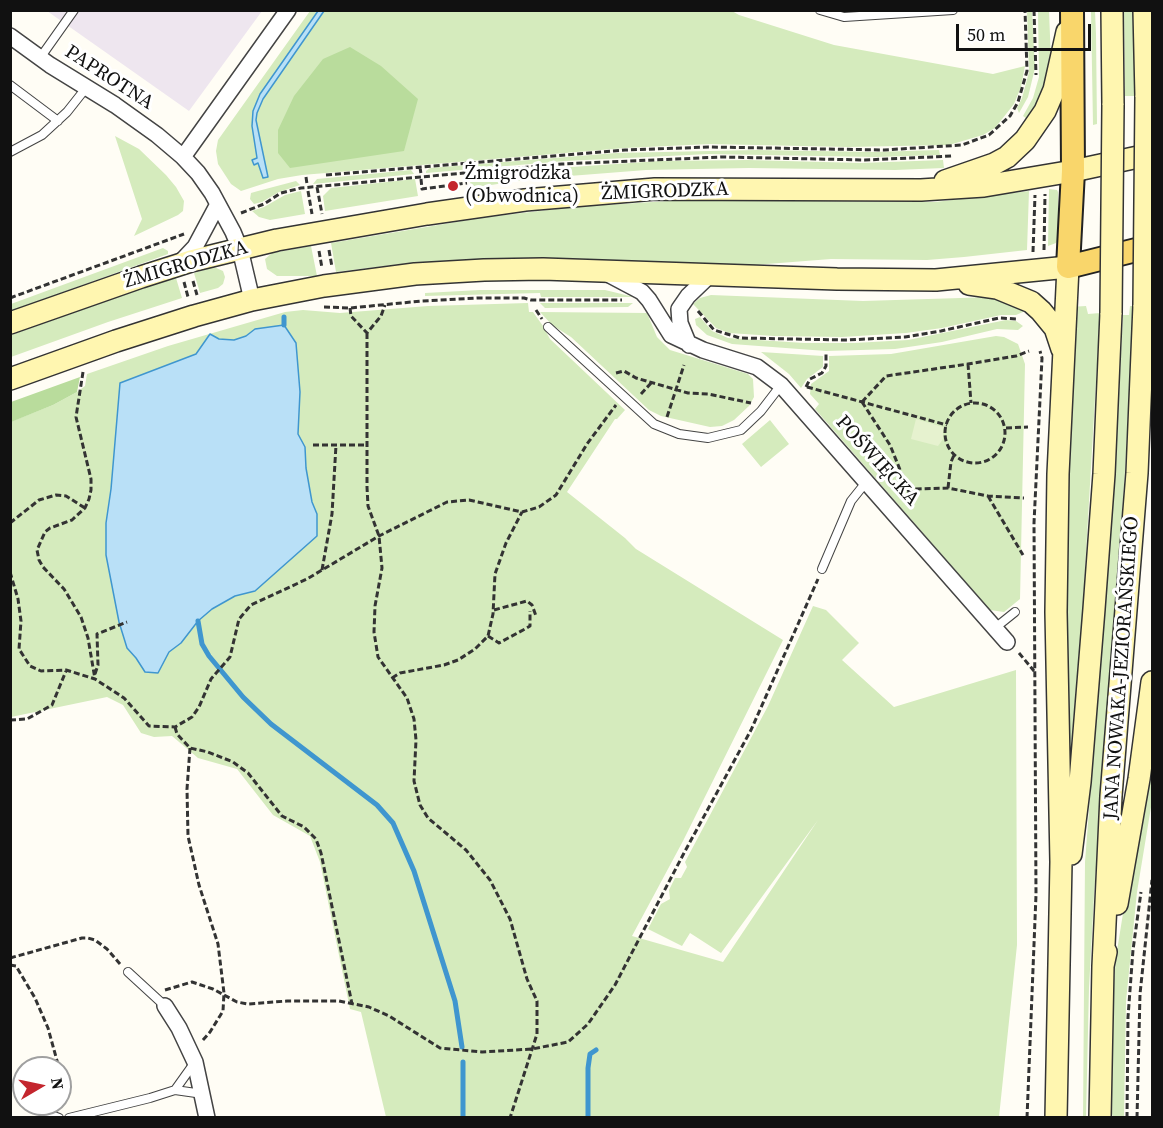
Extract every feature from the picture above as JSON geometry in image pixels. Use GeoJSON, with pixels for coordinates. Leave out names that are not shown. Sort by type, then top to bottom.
{"type":"FeatureCollection","features":[{"type":"Feature","properties":{"kind":"main road"},"geometry":{"type":"LineString","coordinates":[[1072,12],[1073,171],[1068,267],[1152,246]]}},
{"type":"Feature","properties":{"kind":"street"},"geometry":{"type":"LineString","coordinates":[[183,157],[288,10]]}},
{"type":"Feature","properties":{"kind":"street","name":"JANA NOWAKA-JEZIORAŃSKIEGO"},"geometry":{"type":"LineString","coordinates":[[1061,938],[1083,748],[1104,474],[1111,314],[1112,10]]}},
{"type":"Feature","properties":{"kind":"street","name":"JANA NOWAKA-JEZIORAŃSKIEGO"},"geometry":{"type":"LineString","coordinates":[[1102,966],[1112,796],[1137,473],[1144,304],[1146,97],[1144,10]]}},
{"type":"Feature","properties":{"kind":"street"},"geometry":{"type":"LineString","coordinates":[[921,190],[994,164],[1007,157],[1022,143],[1045,111],[1054,90],[1072,12]]}},
{"type":"Feature","properties":{"kind":"street","name":"PAPROTNA"},"geometry":{"type":"LineString","coordinates":[[10,36],[143,125],[183,157],[198,173],[218,204],[240,249],[252,300]]}},
{"type":"Feature","properties":{"kind":"street","name":"ŻMIGRODZKA"},"geometry":{"type":"LineString","coordinates":[[10,323],[184,272],[240,249],[325,231],[525,200],[655,189],[921,190],[984,186],[1073,171],[1152,154]]}},
{"type":"Feature","properties":{"kind":"street"},"geometry":{"type":"LineString","coordinates":[[184,272],[218,204]]}},
{"type":"Feature","properties":{"kind":"street"},"geometry":{"type":"LineString","coordinates":[[936,280],[1068,267],[1058,474],[1056,612],[1061,938],[1056,1118]]}},
{"type":"Feature","properties":{"kind":"street"},"geometry":{"type":"LineString","coordinates":[[10,379],[116,341],[252,300],[324,286],[415,274],[484,270],[936,280],[997,288],[1030,302],[1041,311],[1055,328],[1064,354]]}},
{"type":"Feature","properties":{"kind":"street","name":"POŚWIĘCKA"},"geometry":{"type":"LineString","coordinates":[[604,271],[632,286],[649,300],[671,335],[689,345],[757,367],[781,385],[890,506],[1007,642]]}},
{"type":"Feature","properties":{"kind":"street"},"geometry":{"type":"LineString","coordinates":[[689,345],[678,317],[679,309],[682,303],[710,275]]}},
{"type":"Feature","properties":{"kind":"street"},"geometry":{"type":"LineString","coordinates":[[1100,1118],[1102,966],[1119,897],[1152,682]]}},
{"type":"Feature","properties":{"kind":"street"},"geometry":{"type":"LineString","coordinates":[[159,1000],[179,1028],[195,1062],[207,1118]]}},
{"type":"Feature","properties":{"kind":"lane"},"geometry":{"type":"LineString","coordinates":[[40,58],[74,10]]}},
{"type":"Feature","properties":{"kind":"lane"},"geometry":{"type":"LineString","coordinates":[[820,10],[844,17],[953,10]]}},
{"type":"Feature","properties":{"kind":"lane"},"geometry":{"type":"LineString","coordinates":[[10,85],[58,121]]}},
{"type":"Feature","properties":{"kind":"lane"},"geometry":{"type":"LineString","coordinates":[[10,152],[32,142],[58,121],[86,88]]}},
{"type":"Feature","properties":{"kind":"lane"},"geometry":{"type":"LineString","coordinates":[[548,327],[654,424],[679,434],[708,438],[741,430],[781,385]]}},
{"type":"Feature","properties":{"kind":"lane"},"geometry":{"type":"LineString","coordinates":[[822,569],[851,501],[867,481]]}},
{"type":"Feature","properties":{"kind":"lane"},"geometry":{"type":"LineString","coordinates":[[995,628],[1015,612]]}},
{"type":"Feature","properties":{"kind":"lane"},"geometry":{"type":"LineString","coordinates":[[128,972],[159,1000]]}},
{"type":"Feature","properties":{"kind":"lane"},"geometry":{"type":"LineString","coordinates":[[175,1090],[195,1062]]}},
{"type":"Feature","properties":{"kind":"lane"},"geometry":{"type":"LineString","coordinates":[[69,1118],[175,1090],[202,1094]]}},
{"type":"Feature","properties":{"kind":"path"},"geometry":{"type":"LineString","coordinates":[[326,175],[577,153],[670,148],[884,150],[962,145],[989,135],[1010,116],[1018,102],[1027,72],[1024,10]]}},
{"type":"Feature","properties":{"kind":"path"},"geometry":{"type":"LineString","coordinates":[[1034,10],[1036,78]]}},
{"type":"Feature","properties":{"kind":"path"},"geometry":{"type":"LineString","coordinates":[[1010,116],[1015,119]]}},
{"type":"Feature","properties":{"kind":"path"},"geometry":{"type":"LineString","coordinates":[[246,211],[264,204],[281,193],[301,188],[445,174],[629,160],[722,157],[865,160],[962,155]]}},
{"type":"Feature","properties":{"kind":"path"},"geometry":{"type":"LineString","coordinates":[[420,167],[421,174]]}},
{"type":"Feature","properties":{"kind":"path"},"geometry":{"type":"LineString","coordinates":[[306,177],[307,184]]}},
{"type":"Feature","properties":{"kind":"path"},"geometry":{"type":"LineString","coordinates":[[421,179],[422,189],[467,183]]}},
{"type":"Feature","properties":{"kind":"path"},"geometry":{"type":"LineString","coordinates":[[317,187],[322,212]]}},
{"type":"Feature","properties":{"kind":"path"},"geometry":{"type":"LineString","coordinates":[[1044,249],[1046,187]]}},
{"type":"Feature","properties":{"kind":"path"},"geometry":{"type":"LineString","coordinates":[[1033,252],[1035,190]]}},
{"type":"Feature","properties":{"kind":"path"},"geometry":{"type":"LineString","coordinates":[[308,191],[312,214]]}},
{"type":"Feature","properties":{"kind":"path"},"geometry":{"type":"LineString","coordinates":[[10,298],[187,232]]}},
{"type":"Feature","properties":{"kind":"path"},"geometry":{"type":"LineString","coordinates":[[327,242],[333,272]]}},
{"type":"Feature","properties":{"kind":"path"},"geometry":{"type":"LineString","coordinates":[[317,243],[323,275]]}},
{"type":"Feature","properties":{"kind":"path"},"geometry":{"type":"LineString","coordinates":[[184,272],[197,295]]}},
{"type":"Feature","properties":{"kind":"path"},"geometry":{"type":"LineString","coordinates":[[184,272],[188,297]]}},
{"type":"Feature","properties":{"kind":"path"},"geometry":{"type":"LineString","coordinates":[[321,307],[350,308],[478,298],[649,300]]}},
{"type":"Feature","properties":{"kind":"path"},"geometry":{"type":"LineString","coordinates":[[682,303],[696,310],[714,330],[740,338],[847,340],[893,338],[941,331],[999,318],[1015,318],[1022,321]]}},
{"type":"Feature","properties":{"kind":"path"},"geometry":{"type":"LineString","coordinates":[[385,305],[381,316],[367,333],[368,506],[379,536],[382,568],[375,606],[374,632],[378,657],[407,698],[414,719],[416,740],[414,781],[420,805],[428,818],[466,850],[490,880],[510,919],[527,979],[537,1001],[537,1034],[510,1118]]}},
{"type":"Feature","properties":{"kind":"path"},"geometry":{"type":"LineString","coordinates":[[350,308],[351,316],[367,333]]}},
{"type":"Feature","properties":{"kind":"path"},"geometry":{"type":"LineString","coordinates":[[1027,1118],[1036,895],[1034,523],[1042,364],[1040,347]]}},
{"type":"Feature","properties":{"kind":"path"},"geometry":{"type":"LineString","coordinates":[[862,402],[886,376],[1016,356],[1029,351]]}},
{"type":"Feature","properties":{"kind":"path"},"geometry":{"type":"LineString","coordinates":[[794,399],[807,387],[810,379],[822,373],[826,366],[826,353]]}},
{"type":"Feature","properties":{"kind":"path"},"geometry":{"type":"LineString","coordinates":[[968,364],[971,403]]}},
{"type":"Feature","properties":{"kind":"path"},"geometry":{"type":"LineString","coordinates":[[663,428],[684,365]]}},
{"type":"Feature","properties":{"kind":"path"},"geometry":{"type":"LineString","coordinates":[[604,380],[610,374],[624,371],[636,378],[676,390],[751,403],[760,411]]}},
{"type":"Feature","properties":{"kind":"path"},"geometry":{"type":"LineString","coordinates":[[83,374],[76,417],[92,490],[85,508],[72,520],[50,528],[41,537],[37,550],[43,567],[64,589],[81,616],[88,638],[94,679]]}},
{"type":"Feature","properties":{"kind":"path"},"geometry":{"type":"LineString","coordinates":[[807,387],[946,425]]}},
{"type":"Feature","properties":{"kind":"path"},"geometry":{"type":"LineString","coordinates":[[10,572],[18,599],[21,621],[19,649],[30,666],[41,671],[66,670],[94,679],[124,698],[149,726],[175,727],[184,723],[196,712],[207,685],[214,674],[225,665],[232,651],[237,626],[244,612],[263,598],[291,587],[379,536],[447,502],[469,500],[522,512],[539,507],[556,495],[587,444],[622,396]]}},
{"type":"Feature","properties":{"kind":"path"},"geometry":{"type":"LineString","coordinates":[[862,402],[890,445],[909,492]]}},
{"type":"Feature","properties":{"kind":"path"},"geometry":{"type":"LineString","coordinates":[[971,403],[989,406],[996,412],[1005,428],[1003,446],[992,458],[976,464],[954,455],[946,439],[946,425],[950,416],[956,410],[971,403]]}},
{"type":"Feature","properties":{"kind":"path"},"geometry":{"type":"LineString","coordinates":[[1005,428],[1028,427]]}},
{"type":"Feature","properties":{"kind":"path"},"geometry":{"type":"LineString","coordinates":[[313,445],[366,446]]}},
{"type":"Feature","properties":{"kind":"path"},"geometry":{"type":"LineString","coordinates":[[322,570],[332,514],[336,445]]}},
{"type":"Feature","properties":{"kind":"path"},"geometry":{"type":"LineString","coordinates":[[948,488],[954,455]]}},
{"type":"Feature","properties":{"kind":"path"},"geometry":{"type":"LineString","coordinates":[[890,506],[916,489],[948,488],[988,496],[1024,498]]}},
{"type":"Feature","properties":{"kind":"path"},"geometry":{"type":"LineString","coordinates":[[10,523],[39,500],[56,495],[69,497],[85,508]]}},
{"type":"Feature","properties":{"kind":"path"},"geometry":{"type":"LineString","coordinates":[[988,496],[1023,555]]}},
{"type":"Feature","properties":{"kind":"path"},"geometry":{"type":"LineString","coordinates":[[392,678],[458,660],[475,649],[488,636],[494,610],[495,574],[506,543],[522,512]]}},
{"type":"Feature","properties":{"kind":"path"},"geometry":{"type":"LineString","coordinates":[[159,1000],[174,986],[192,982],[224,993],[237,1002],[248,1004],[287,1001],[339,1002],[369,1006],[440,1047],[482,1052],[532,1049],[568,1042],[588,1024],[615,985],[678,863],[752,730],[822,569]]}},
{"type":"Feature","properties":{"kind":"path"},"geometry":{"type":"LineString","coordinates":[[494,610],[526,601],[535,610],[536,616]]}},
{"type":"Feature","properties":{"kind":"path"},"geometry":{"type":"LineString","coordinates":[[488,636],[498,643],[525,629],[530,626],[530,611]]}},
{"type":"Feature","properties":{"kind":"path"},"geometry":{"type":"LineString","coordinates":[[94,679],[98,665],[97,633],[127,622]]}},
{"type":"Feature","properties":{"kind":"path"},"geometry":{"type":"LineString","coordinates":[[1007,642],[1035,671]]}},
{"type":"Feature","properties":{"kind":"path"},"geometry":{"type":"LineString","coordinates":[[10,720],[27,719],[52,705],[66,670]]}},
{"type":"Feature","properties":{"kind":"path"},"geometry":{"type":"LineString","coordinates":[[175,727],[177,734],[190,748],[233,762],[248,773],[282,816],[304,827],[316,839],[321,853],[352,1004]]}},
{"type":"Feature","properties":{"kind":"path"},"geometry":{"type":"LineString","coordinates":[[190,748],[187,799],[188,836],[199,885],[218,944],[224,993],[223,1011],[201,1042]]}},
{"type":"Feature","properties":{"kind":"path"},"geometry":{"type":"LineString","coordinates":[[1137,1118],[1140,994],[1152,880]]}},
{"type":"Feature","properties":{"kind":"path"},"geometry":{"type":"LineString","coordinates":[[1127,1118],[1128,1017],[1133,950],[1142,881]]}},
{"type":"Feature","properties":{"kind":"path"},"geometry":{"type":"LineString","coordinates":[[10,958],[88,938],[107,949],[128,972]]}},
{"type":"Feature","properties":{"kind":"path"},"geometry":{"type":"LineString","coordinates":[[10,965],[16,966],[35,998],[48,1028],[56,1056]]}},
{"type":"Feature","properties":{"kind":"shaded area"},"geometry":{"type":"Polygon","coordinates":[[[47,11],[262,11],[189,111],[47,11]]]}},
{"type":"Feature","properties":{"kind":"green space"},"geometry":{"type":"Polygon","coordinates":[[[310,11],[318,11],[260,94],[253,111],[252,126],[257,158],[253,160],[256,163],[258,162],[260,141],[256,120],[263,99],[324,11],[732,11],[834,45],[993,74],[1025,66],[1021,87],[1014,104],[995,128],[983,135],[949,145],[848,147],[710,144],[625,148],[302,175],[278,179],[241,191],[231,184],[218,164],[216,151],[218,140],[310,11]]]}},
{"type":"Feature","properties":{"kind":"green space"},"geometry":{"type":"Polygon","coordinates":[[[1027,11],[1032,11],[1035,68],[1028,97],[1019,113],[1017,108],[1029,72],[1027,11]]]}},
{"type":"Feature","properties":{"kind":"green space"},"geometry":{"type":"Polygon","coordinates":[[[1038,11],[1049,11],[1051,61],[1048,81],[1031,122],[1023,116],[1033,98],[1039,77],[1038,11]]]}},
{"type":"Feature","properties":{"kind":"green space"},"geometry":{"type":"Polygon","coordinates":[[[1091,11],[1095,11],[1096,34],[1097,124],[1093,125],[1091,11]]]}},
{"type":"Feature","properties":{"kind":"green space"},"geometry":{"type":"Polygon","coordinates":[[[1124,11],[1134,11],[1136,96],[1125,96],[1124,11]]]}},
{"type":"Feature","properties":{"kind":"green space"},"geometry":{"type":"Polygon","coordinates":[[[350,47],[381,66],[418,99],[404,151],[290,168],[278,153],[278,130],[294,96],[323,59],[350,47]]]}},
{"type":"Feature","properties":{"kind":"green space"},"geometry":{"type":"Polygon","coordinates":[[[115,136],[139,149],[166,175],[184,201],[183,211],[178,215],[134,236],[142,219],[115,136]]]}},
{"type":"Feature","properties":{"kind":"green space"},"geometry":{"type":"Polygon","coordinates":[[[757,150],[875,152],[939,150],[940,155],[875,157],[709,154],[565,161],[426,173],[430,168],[616,153],[757,150]]]}},
{"type":"Feature","properties":{"kind":"green space"},"geometry":{"type":"Polygon","coordinates":[[[748,160],[861,163],[943,160],[944,168],[646,170],[531,179],[471,188],[469,174],[660,161],[748,160]]]}},
{"type":"Feature","properties":{"kind":"green space"},"geometry":{"type":"Polygon","coordinates":[[[411,170],[414,174],[313,184],[317,179],[411,170]]]}},
{"type":"Feature","properties":{"kind":"green space"},"geometry":{"type":"Polygon","coordinates":[[[415,179],[418,196],[325,211],[323,196],[331,188],[415,179]]]}},
{"type":"Feature","properties":{"kind":"green space"},"geometry":{"type":"Polygon","coordinates":[[[296,181],[300,185],[279,192],[262,202],[254,204],[250,199],[251,193],[296,181]]]}},
{"type":"Feature","properties":{"kind":"green space"},"geometry":{"type":"Polygon","coordinates":[[[1049,189],[1058,192],[1058,240],[1048,246],[1049,189]]]}},
{"type":"Feature","properties":{"kind":"green space"},"geometry":{"type":"Polygon","coordinates":[[[301,191],[305,214],[270,220],[259,217],[252,211],[285,195],[301,191]]]}},
{"type":"Feature","properties":{"kind":"green space"},"geometry":{"type":"Polygon","coordinates":[[[1029,191],[1027,250],[927,260],[831,259],[754,265],[474,259],[401,264],[336,272],[331,243],[480,218],[573,207],[685,200],[935,202],[1029,191]]]}},
{"type":"Feature","properties":{"kind":"green space"},"geometry":{"type":"Polygon","coordinates":[[[311,246],[317,276],[277,276],[267,269],[265,259],[272,253],[311,246]]]}},
{"type":"Feature","properties":{"kind":"green space"},"geometry":{"type":"Polygon","coordinates":[[[163,248],[168,251],[168,254],[11,311],[11,304],[163,248]]]}},
{"type":"Feature","properties":{"kind":"green space"},"geometry":{"type":"Polygon","coordinates":[[[214,267],[223,271],[225,277],[223,284],[218,288],[200,293],[194,273],[214,267]]]}},
{"type":"Feature","properties":{"kind":"green space"},"geometry":{"type":"Polygon","coordinates":[[[176,278],[182,298],[11,357],[11,335],[176,278]]]}},
{"type":"Feature","properties":{"kind":"green space"},"geometry":{"type":"Polygon","coordinates":[[[480,290],[605,290],[634,297],[541,297],[540,293],[425,296],[425,293],[480,290]]]}},
{"type":"Feature","properties":{"kind":"green space"},"geometry":{"type":"Polygon","coordinates":[[[711,295],[863,301],[993,297],[1026,307],[1023,312],[1016,315],[1001,315],[906,333],[842,337],[774,336],[729,333],[716,328],[693,304],[700,298],[711,295]]]}},
{"type":"Feature","properties":{"kind":"green space"},"geometry":{"type":"Polygon","coordinates":[[[528,303],[529,312],[533,312],[550,339],[625,410],[615,419],[567,492],[636,549],[783,640],[683,841],[632,936],[723,962],[818,820],[721,953],[690,933],[682,946],[648,929],[661,904],[670,899],[669,890],[675,878],[681,878],[687,867],[685,862],[768,706],[813,606],[826,610],[859,643],[842,660],[894,707],[1016,670],[1017,945],[999,1117],[386,1117],[361,1012],[350,1009],[320,862],[310,836],[273,815],[237,769],[198,758],[172,736],[154,737],[141,733],[123,705],[107,697],[11,717],[10,422],[53,405],[77,392],[85,386],[87,374],[168,346],[285,312],[303,310],[340,313],[428,306],[528,303]]]}},
{"type":"Feature","properties":{"kind":"green space"},"geometry":{"type":"Polygon","coordinates":[[[540,303],[633,303],[628,307],[545,308],[540,303]]]}},
{"type":"Feature","properties":{"kind":"green space"},"geometry":{"type":"Polygon","coordinates":[[[1086,306],[1088,314],[1100,313],[1083,604],[1068,784],[1065,717],[1070,307],[1086,306]]]}},
{"type":"Feature","properties":{"kind":"green space"},"geometry":{"type":"Polygon","coordinates":[[[1130,306],[1133,306],[1133,315],[1125,471],[1094,895],[1086,1117],[1083,1118],[1085,862],[1115,473],[1123,315],[1129,315],[1130,306]]]}},
{"type":"Feature","properties":{"kind":"green space"},"geometry":{"type":"Polygon","coordinates":[[[540,312],[647,313],[657,337],[670,350],[748,374],[753,379],[754,397],[749,406],[734,420],[722,426],[710,427],[661,416],[649,410],[571,337],[552,325],[540,312]]]}},
{"type":"Feature","properties":{"kind":"green space"},"geometry":{"type":"Polygon","coordinates":[[[700,317],[712,331],[728,338],[804,343],[908,340],[1006,320],[1016,321],[1023,326],[1018,330],[997,329],[942,342],[895,349],[826,351],[732,344],[707,335],[696,325],[695,319],[700,317]]]}},
{"type":"Feature","properties":{"kind":"green space"},"geometry":{"type":"Polygon","coordinates":[[[996,336],[1018,344],[1025,364],[1020,599],[1004,612],[990,610],[815,409],[819,404],[810,394],[811,384],[829,371],[829,356],[891,354],[996,336]]]}},
{"type":"Feature","properties":{"kind":"green space"},"geometry":{"type":"Polygon","coordinates":[[[761,352],[823,356],[823,367],[807,379],[801,388],[789,374],[761,352]]]}},
{"type":"Feature","properties":{"kind":"green space"},"geometry":{"type":"Polygon","coordinates":[[[80,377],[77,392],[53,405],[11,422],[11,402],[80,377]]]}},
{"type":"Feature","properties":{"kind":"green space"},"geometry":{"type":"Polygon","coordinates":[[[916,419],[943,427],[943,439],[938,446],[911,439],[916,419]]]}},
{"type":"Feature","properties":{"kind":"green space"},"geometry":{"type":"Polygon","coordinates":[[[770,420],[789,444],[761,467],[742,444],[770,420]]]}},
{"type":"Feature","properties":{"kind":"green space"},"geometry":{"type":"Polygon","coordinates":[[[1152,733],[1152,801],[1137,892],[1126,1001],[1124,1117],[1113,1118],[1109,1100],[1111,1016],[1116,957],[1152,733]]]}},
{"type":"Feature","properties":{"kind":"water"},"geometry":{"type":"Polygon","coordinates":[[[318,11],[324,11],[263,99],[257,113],[256,120],[268,177],[263,178],[258,163],[254,165],[252,160],[257,158],[252,126],[253,111],[260,94],[318,11]]]}},
{"type":"Feature","properties":{"kind":"water"},"geometry":{"type":"Polygon","coordinates":[[[284,325],[296,343],[300,392],[298,434],[305,447],[312,502],[317,514],[317,536],[255,591],[235,596],[212,609],[198,621],[181,643],[169,652],[158,673],[145,672],[127,648],[119,622],[106,555],[106,523],[120,383],[196,354],[210,334],[219,339],[234,340],[246,336],[255,329],[284,325]]]}},
{"type":"Feature","properties":{"kind":"waterway"},"geometry":{"type":"LineString","coordinates":[[284,317],[284,325]]}},
{"type":"Feature","properties":{"kind":"waterway"},"geometry":{"type":"LineString","coordinates":[[198,621],[202,644],[209,656],[243,697],[271,724],[377,805],[393,823],[414,871],[455,1001],[462,1047]]}},
{"type":"Feature","properties":{"kind":"waterway"},"geometry":{"type":"LineString","coordinates":[[588,1118],[588,1068],[590,1054],[596,1050]]}},
{"type":"Feature","properties":{"kind":"waterway"},"geometry":{"type":"LineString","coordinates":[[463,1062],[463,1118]]}},
{"type":"Feature","properties":{"kind":"place","name":"Żmigrodzka (Obwodnica)"},"geometry":{"type":"Point","coordinates":[453,186]}}]}
